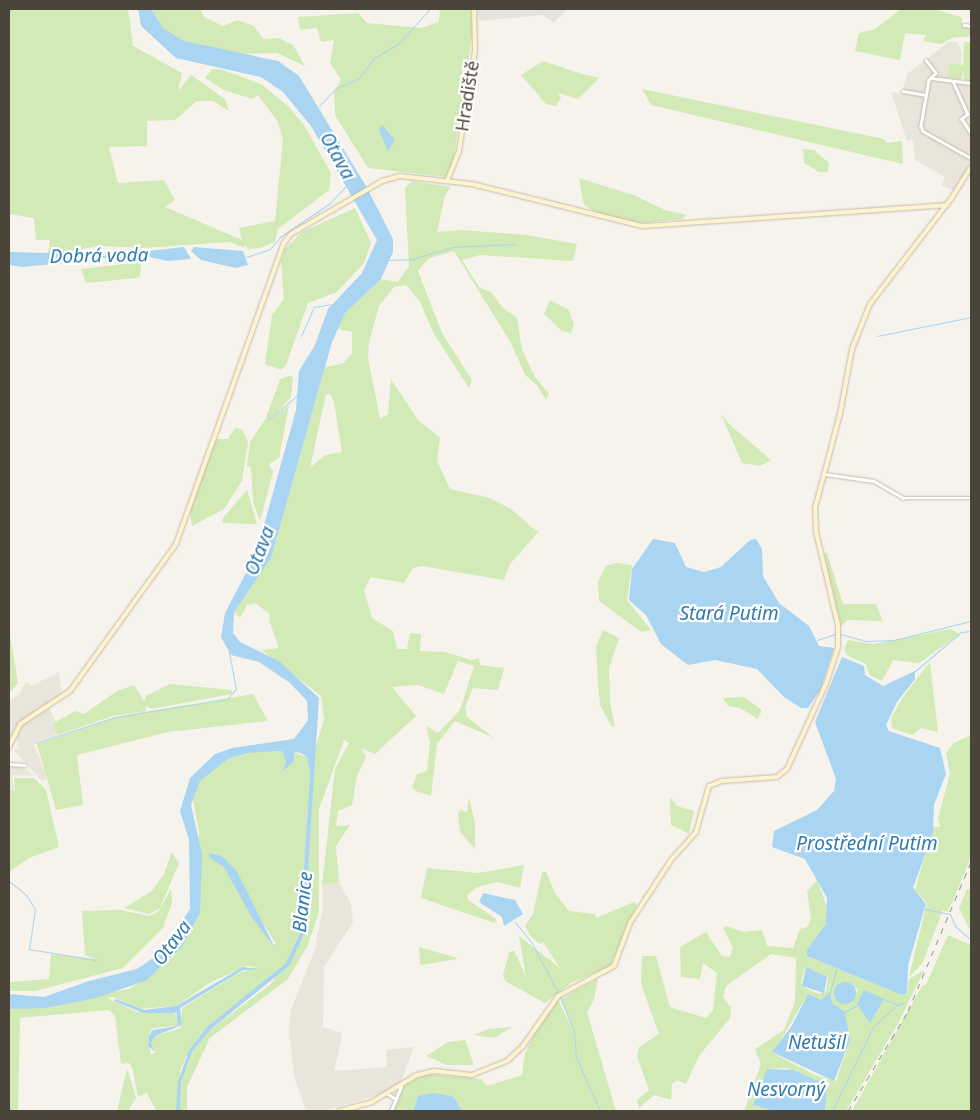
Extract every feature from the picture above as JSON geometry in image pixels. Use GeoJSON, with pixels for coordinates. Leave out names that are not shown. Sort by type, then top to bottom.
{"type":"FeatureCollection","features":[{"type":"Feature","properties":{"kind":"street","name":"Hradiště"},"geometry":{"type":"LineString","coordinates":[[447,181],[459,151],[475,50],[474,9]]}},
{"type":"Feature","properties":{"kind":"street"},"geometry":{"type":"LineString","coordinates":[[964,25],[971,26]]}},
{"type":"Feature","properties":{"kind":"street"},"geometry":{"type":"LineString","coordinates":[[926,60],[936,73],[930,78],[921,126],[923,131],[971,158]]}},
{"type":"Feature","properties":{"kind":"street"},"geometry":{"type":"LineString","coordinates":[[930,78],[971,84]]}},
{"type":"Feature","properties":{"kind":"street"},"geometry":{"type":"LineString","coordinates":[[953,81],[968,114],[962,118],[971,133]]}},
{"type":"Feature","properties":{"kind":"street"},"geometry":{"type":"LineString","coordinates":[[903,91],[927,95]]}},
{"type":"Feature","properties":{"kind":"street"},"geometry":{"type":"LineString","coordinates":[[339,1111],[388,1094],[402,1084],[428,1072],[479,1074],[513,1056],[558,996],[614,966],[630,923],[671,860],[696,832],[709,786],[722,781],[776,777],[787,769],[826,684],[838,647],[838,625],[815,525],[815,502],[824,474],[862,319],[904,256],[947,205],[971,167]]}},
{"type":"Feature","properties":{"kind":"street"},"geometry":{"type":"LineString","coordinates":[[9,747],[20,724],[70,691],[176,544],[282,246],[292,234],[328,212],[396,176],[447,181],[642,226],[947,205]]}},
{"type":"Feature","properties":{"kind":"street"},"geometry":{"type":"LineString","coordinates":[[938,206],[942,211]]}},
{"type":"Feature","properties":{"kind":"street"},"geometry":{"type":"LineString","coordinates":[[824,474],[874,482],[904,498],[971,498]]}},
{"type":"Feature","properties":{"kind":"street"},"geometry":{"type":"LineString","coordinates":[[9,764],[24,765]]}},
{"type":"Feature","properties":{"kind":"street"},"geometry":{"type":"LineString","coordinates":[[392,1111],[402,1084]]}},
{"type":"Feature","properties":{"kind":"street"},"geometry":{"type":"LineString","coordinates":[[388,1094],[396,1099]]}},
{"type":"Feature","properties":{"kind":"shaded area"},"geometry":{"type":"Polygon","coordinates":[[[477,9],[567,9],[554,23],[543,15],[479,21],[477,9]]]}},
{"type":"Feature","properties":{"kind":"shaded area"},"geometry":{"type":"Polygon","coordinates":[[[950,41],[957,42],[962,53],[959,83],[971,84],[971,162],[954,191],[941,185],[945,177],[915,160],[913,140],[907,141],[891,92],[902,93],[907,74],[950,41]]]}},
{"type":"Feature","properties":{"kind":"shaded area"},"geometry":{"type":"Polygon","coordinates":[[[59,672],[62,697],[16,725],[9,741],[9,700],[19,695],[26,682],[31,686],[59,672]]]}},
{"type":"Feature","properties":{"kind":"shaded area"},"geometry":{"type":"Polygon","coordinates":[[[49,708],[56,721],[52,724],[57,735],[33,743],[45,772],[46,779],[42,781],[14,751],[19,748],[16,736],[19,727],[49,708]]]}},
{"type":"Feature","properties":{"kind":"shaded area"},"geometry":{"type":"Polygon","coordinates":[[[9,765],[25,768],[34,776],[12,775],[14,791],[9,791],[9,765]]]}},
{"type":"Feature","properties":{"kind":"shaded area"},"geometry":{"type":"Polygon","coordinates":[[[339,882],[351,904],[353,922],[324,967],[323,1027],[342,1033],[334,1071],[387,1067],[386,1050],[414,1047],[401,1082],[386,1093],[323,1111],[306,1111],[294,1076],[289,1032],[291,1010],[315,949],[323,907],[322,885],[339,882]]]}},
{"type":"Feature","properties":{"kind":"green space"},"geometry":{"type":"Polygon","coordinates":[[[9,9],[128,9],[133,46],[182,73],[178,91],[191,75],[225,99],[229,111],[213,101],[197,101],[175,120],[147,121],[147,146],[109,147],[118,183],[164,180],[175,200],[165,207],[242,240],[239,228],[275,221],[283,140],[278,122],[258,95],[252,99],[224,90],[205,78],[212,69],[220,69],[261,84],[288,106],[304,125],[331,173],[329,190],[278,229],[275,242],[260,248],[248,249],[244,244],[245,248],[229,242],[144,248],[101,246],[48,254],[50,240],[36,240],[34,218],[9,214],[9,9]]]}},
{"type":"Feature","properties":{"kind":"green space"},"geometry":{"type":"Polygon","coordinates":[[[151,9],[200,9],[204,17],[223,26],[237,20],[254,26],[263,39],[279,38],[293,45],[305,66],[277,53],[242,54],[184,41],[163,28],[151,9]]]}},
{"type":"Feature","properties":{"kind":"green space"},"geometry":{"type":"Polygon","coordinates":[[[440,9],[471,9],[473,28],[453,164],[446,177],[368,168],[335,115],[334,92],[341,80],[330,63],[334,40],[321,42],[317,28],[300,30],[298,17],[358,13],[367,23],[421,28],[439,22],[440,9]]]}},
{"type":"Feature","properties":{"kind":"green space"},"geometry":{"type":"Polygon","coordinates":[[[901,9],[934,9],[961,17],[963,26],[971,28],[971,36],[952,38],[941,44],[923,41],[926,35],[905,33],[900,60],[855,51],[859,33],[875,29],[901,9]]]}},
{"type":"Feature","properties":{"kind":"green space"},"geometry":{"type":"Polygon","coordinates":[[[964,42],[971,42],[971,81],[964,80],[963,70],[962,79],[948,77],[949,64],[963,65],[964,42]]]}},
{"type":"Feature","properties":{"kind":"green space"},"geometry":{"type":"Polygon","coordinates":[[[543,61],[599,78],[578,99],[558,93],[561,98],[556,106],[546,104],[521,75],[543,61]]]}},
{"type":"Feature","properties":{"kind":"green space"},"geometry":{"type":"Polygon","coordinates":[[[642,89],[884,139],[887,143],[902,141],[903,164],[651,105],[642,89]]]}},
{"type":"Feature","properties":{"kind":"green space"},"geometry":{"type":"Polygon","coordinates":[[[803,149],[814,150],[829,163],[828,172],[819,172],[804,163],[803,149]]]}},
{"type":"Feature","properties":{"kind":"green space"},"geometry":{"type":"Polygon","coordinates":[[[579,178],[636,196],[665,210],[687,215],[682,219],[641,223],[597,213],[584,205],[579,178]]]}},
{"type":"Feature","properties":{"kind":"green space"},"geometry":{"type":"Polygon","coordinates":[[[412,181],[451,187],[445,195],[437,232],[461,230],[526,235],[577,244],[573,261],[480,255],[462,260],[479,287],[491,292],[503,308],[517,318],[522,350],[535,377],[549,394],[546,400],[537,385],[525,375],[511,343],[454,251],[429,258],[418,271],[442,333],[472,380],[469,388],[434,334],[420,302],[406,285],[394,287],[379,306],[369,342],[368,358],[380,419],[388,414],[391,379],[418,420],[440,438],[437,461],[450,489],[490,498],[511,509],[536,531],[540,530],[510,564],[504,580],[421,566],[413,568],[404,583],[371,577],[364,590],[372,618],[393,631],[397,649],[407,649],[410,633],[421,634],[420,651],[444,652],[472,660],[479,658],[480,665],[504,668],[498,690],[473,688],[465,707],[467,717],[494,738],[455,721],[437,744],[431,796],[418,792],[412,788],[417,774],[427,771],[430,743],[426,726],[438,733],[460,710],[474,666],[458,661],[444,694],[418,685],[392,687],[416,716],[375,754],[361,748],[366,757],[357,776],[352,805],[338,811],[336,826],[350,825],[336,846],[339,882],[322,885],[335,769],[349,743],[344,740],[319,809],[319,912],[307,947],[288,979],[210,1038],[187,1087],[187,1111],[180,1111],[181,1082],[192,1052],[211,1029],[271,984],[304,933],[315,749],[324,720],[321,696],[262,650],[279,648],[269,620],[270,614],[255,603],[247,605],[240,618],[234,612],[271,558],[325,367],[342,364],[352,354],[352,332],[338,329],[345,313],[381,279],[398,282],[409,266],[405,188],[412,181]],[[326,394],[310,468],[325,455],[342,452],[334,402],[330,394],[326,394]]]}},
{"type":"Feature","properties":{"kind":"green space"},"geometry":{"type":"Polygon","coordinates":[[[355,208],[371,243],[364,263],[337,292],[308,303],[286,365],[281,370],[265,364],[272,315],[284,299],[281,261],[285,249],[302,232],[355,208]]]}},
{"type":"Feature","properties":{"kind":"green space"},"geometry":{"type":"Polygon","coordinates":[[[141,262],[140,277],[136,278],[86,283],[81,269],[141,262]]]}},
{"type":"Feature","properties":{"kind":"green space"},"geometry":{"type":"Polygon","coordinates":[[[550,300],[569,310],[574,325],[571,333],[562,331],[544,314],[550,300]]]}},
{"type":"Feature","properties":{"kind":"green space"},"geometry":{"type":"Polygon","coordinates":[[[289,376],[293,377],[291,397],[269,421],[289,405],[279,458],[269,464],[273,472],[260,521],[253,502],[251,467],[247,466],[250,442],[266,418],[280,379],[289,376]]]}},
{"type":"Feature","properties":{"kind":"green space"},"geometry":{"type":"Polygon","coordinates":[[[721,414],[731,426],[771,460],[760,466],[742,463],[721,414]]]}},
{"type":"Feature","properties":{"kind":"green space"},"geometry":{"type":"Polygon","coordinates":[[[235,428],[242,429],[248,442],[242,481],[224,509],[192,526],[190,512],[213,439],[228,439],[235,428]]]}},
{"type":"Feature","properties":{"kind":"green space"},"geometry":{"type":"Polygon","coordinates":[[[247,490],[257,524],[222,523],[223,518],[247,490]]]}},
{"type":"Feature","properties":{"kind":"green space"},"geometry":{"type":"Polygon","coordinates":[[[824,553],[827,553],[843,604],[876,604],[883,621],[847,620],[841,627],[824,553]]]}},
{"type":"Feature","properties":{"kind":"green space"},"geometry":{"type":"Polygon","coordinates":[[[617,563],[632,565],[627,600],[651,630],[641,632],[599,601],[598,582],[606,566],[617,563]]]}},
{"type":"Feature","properties":{"kind":"green space"},"geometry":{"type":"Polygon","coordinates":[[[950,629],[960,634],[919,663],[893,660],[882,681],[869,675],[866,664],[848,656],[844,649],[848,640],[873,644],[950,629]]]}},
{"type":"Feature","properties":{"kind":"green space"},"geometry":{"type":"Polygon","coordinates":[[[9,630],[18,683],[9,693],[9,630]]]}},
{"type":"Feature","properties":{"kind":"green space"},"geometry":{"type":"Polygon","coordinates":[[[603,630],[619,638],[609,668],[610,703],[615,726],[612,727],[600,705],[598,685],[596,646],[603,630]]]}},
{"type":"Feature","properties":{"kind":"green space"},"geometry":{"type":"Polygon","coordinates":[[[930,662],[938,732],[921,728],[912,735],[892,728],[891,718],[903,697],[930,662]]]}},
{"type":"Feature","properties":{"kind":"green space"},"geometry":{"type":"Polygon","coordinates":[[[170,684],[232,690],[232,694],[151,709],[146,706],[146,711],[113,716],[57,735],[52,724],[75,711],[84,714],[117,691],[134,685],[144,701],[146,696],[170,684]]]}},
{"type":"Feature","properties":{"kind":"green space"},"geometry":{"type":"Polygon","coordinates":[[[253,694],[268,721],[168,732],[77,755],[83,805],[56,810],[37,744],[120,716],[253,694]]]}},
{"type":"Feature","properties":{"kind":"green space"},"geometry":{"type":"Polygon","coordinates":[[[744,697],[762,710],[758,719],[740,708],[728,706],[723,698],[744,697]]]}},
{"type":"Feature","properties":{"kind":"green space"},"geometry":{"type":"Polygon","coordinates":[[[971,735],[971,857],[948,912],[943,910],[922,964],[909,977],[927,903],[915,890],[933,827],[940,827],[938,818],[950,774],[946,753],[954,743],[971,735]]]}},
{"type":"Feature","properties":{"kind":"green space"},"geometry":{"type":"Polygon","coordinates":[[[282,751],[286,761],[282,772],[293,752],[307,757],[310,773],[300,933],[286,963],[208,1026],[189,1050],[181,1069],[176,1111],[156,1111],[147,1093],[138,1097],[132,1067],[129,1063],[121,1064],[115,1016],[109,1010],[20,1018],[18,1111],[9,1111],[9,1009],[129,989],[166,964],[182,947],[200,913],[199,832],[192,795],[200,781],[228,759],[247,753],[282,751]],[[210,853],[224,867],[272,945],[276,944],[253,907],[237,871],[210,853]],[[247,966],[211,982],[176,1006],[139,1009],[114,997],[107,998],[137,1012],[170,1012],[179,1016],[178,1026],[152,1028],[148,1041],[151,1055],[156,1052],[151,1043],[155,1036],[181,1028],[182,1008],[239,973],[257,967],[247,966]]]}},
{"type":"Feature","properties":{"kind":"green space"},"geometry":{"type":"Polygon","coordinates":[[[14,778],[34,778],[46,790],[59,847],[29,858],[9,872],[9,791],[15,791],[14,778]]]}},
{"type":"Feature","properties":{"kind":"green space"},"geometry":{"type":"Polygon","coordinates":[[[469,797],[475,823],[475,849],[460,832],[458,813],[461,810],[467,812],[469,797]]]}},
{"type":"Feature","properties":{"kind":"green space"},"geometry":{"type":"Polygon","coordinates":[[[670,797],[677,806],[694,811],[689,834],[671,825],[670,797]]]}},
{"type":"Feature","properties":{"kind":"green space"},"geometry":{"type":"Polygon","coordinates":[[[172,852],[179,863],[160,908],[149,914],[124,908],[152,891],[164,874],[172,852]]]}},
{"type":"Feature","properties":{"kind":"green space"},"geometry":{"type":"Polygon","coordinates":[[[524,865],[520,888],[498,882],[477,887],[467,895],[468,900],[496,919],[495,923],[421,898],[427,868],[478,873],[524,865]]]}},
{"type":"Feature","properties":{"kind":"green space"},"geometry":{"type":"Polygon","coordinates":[[[542,872],[546,872],[555,893],[569,911],[595,914],[596,918],[634,902],[637,905],[610,966],[571,983],[545,1003],[505,981],[503,975],[509,953],[514,950],[526,977],[519,936],[560,968],[543,942],[540,944],[531,937],[525,926],[533,914],[542,872]]]}},
{"type":"Feature","properties":{"kind":"green space"},"geometry":{"type":"Polygon","coordinates":[[[817,880],[829,912],[824,929],[807,950],[807,956],[902,995],[907,993],[909,979],[924,970],[899,1022],[846,1111],[825,1111],[827,1085],[786,1068],[769,1069],[753,1105],[774,1111],[744,1111],[761,1064],[755,1049],[784,1030],[795,1002],[796,958],[771,954],[726,986],[723,997],[731,1008],[730,1018],[699,1056],[686,1084],[677,1080],[672,1084],[671,1100],[654,1095],[639,1108],[637,1100],[649,1090],[637,1056],[639,1047],[659,1034],[641,984],[642,956],[656,956],[670,1007],[706,1018],[713,1010],[717,973],[703,963],[700,979],[681,977],[680,947],[706,932],[722,956],[730,957],[733,948],[723,928],[727,926],[743,932],[762,930],[767,946],[793,948],[800,929],[807,927],[811,919],[807,891],[817,880]],[[805,967],[801,983],[805,988],[819,994],[826,991],[828,978],[805,967]],[[839,982],[834,996],[839,1002],[851,1003],[858,989],[839,982]],[[808,994],[773,1053],[815,1075],[836,1081],[850,1040],[845,1012],[832,1003],[831,995],[821,1000],[808,994]]]}},
{"type":"Feature","properties":{"kind":"green space"},"geometry":{"type":"Polygon","coordinates":[[[171,889],[172,903],[163,928],[123,968],[35,991],[9,991],[9,982],[49,979],[51,954],[95,959],[85,955],[82,911],[120,910],[149,916],[158,912],[171,889]]]}},
{"type":"Feature","properties":{"kind":"green space"},"geometry":{"type":"Polygon","coordinates":[[[967,889],[971,889],[971,932],[959,908],[967,889]]]}},
{"type":"Feature","properties":{"kind":"green space"},"geometry":{"type":"Polygon","coordinates":[[[948,935],[971,945],[971,1111],[852,1111],[922,986],[926,985],[948,935]]]}},
{"type":"Feature","properties":{"kind":"green space"},"geometry":{"type":"Polygon","coordinates":[[[419,947],[454,957],[458,959],[420,965],[419,947]]]}},
{"type":"Feature","properties":{"kind":"green space"},"geometry":{"type":"Polygon","coordinates":[[[598,978],[594,1000],[587,1012],[616,1111],[462,1111],[454,1097],[418,1096],[413,1111],[393,1111],[405,1084],[428,1074],[481,1079],[487,1086],[522,1075],[525,1053],[544,1015],[558,1000],[576,1036],[561,999],[598,978]]]}},
{"type":"Feature","properties":{"kind":"green space"},"geometry":{"type":"Polygon","coordinates":[[[512,1027],[494,1038],[474,1035],[488,1029],[512,1027]]]}},
{"type":"Feature","properties":{"kind":"green space"},"geometry":{"type":"Polygon","coordinates":[[[465,1040],[474,1065],[447,1065],[426,1056],[448,1042],[465,1040]]]}},
{"type":"Feature","properties":{"kind":"green space"},"geometry":{"type":"Polygon","coordinates":[[[127,1068],[136,1098],[128,1111],[117,1111],[127,1068]]]}},
{"type":"Feature","properties":{"kind":"water"},"geometry":{"type":"Polygon","coordinates":[[[138,9],[151,9],[163,28],[184,41],[278,61],[299,76],[366,186],[393,239],[393,252],[381,279],[345,313],[332,342],[271,558],[234,612],[233,633],[240,642],[279,661],[319,698],[304,934],[290,965],[211,1029],[192,1052],[181,1082],[180,1111],[176,1111],[178,1082],[189,1050],[208,1026],[286,963],[300,933],[310,773],[307,757],[301,753],[294,752],[294,761],[282,772],[286,761],[282,751],[247,753],[228,759],[200,781],[191,805],[202,854],[200,913],[182,947],[147,980],[96,998],[45,1008],[9,1009],[9,994],[44,997],[89,981],[137,969],[162,952],[190,909],[189,840],[180,811],[190,778],[215,754],[232,748],[294,739],[308,720],[307,701],[290,683],[259,662],[231,655],[221,637],[225,613],[256,554],[296,410],[299,371],[315,345],[328,309],[362,273],[377,240],[311,126],[283,92],[261,77],[176,58],[141,26],[138,9]]]}},
{"type":"Feature","properties":{"kind":"water"},"geometry":{"type":"Polygon","coordinates":[[[382,125],[395,140],[388,151],[379,130],[382,125]]]}},
{"type":"Feature","properties":{"kind":"water"},"geometry":{"type":"Polygon","coordinates":[[[184,247],[191,259],[167,261],[132,253],[184,247]]]}},
{"type":"Feature","properties":{"kind":"water"},"geometry":{"type":"Polygon","coordinates":[[[194,247],[243,251],[248,265],[236,268],[201,260],[191,251],[194,247]]]}},
{"type":"Feature","properties":{"kind":"water"},"geometry":{"type":"Polygon","coordinates":[[[9,252],[84,254],[87,256],[83,261],[23,267],[9,265],[9,252]]]}},
{"type":"Feature","properties":{"kind":"water"},"geometry":{"type":"Polygon","coordinates":[[[130,253],[128,258],[89,258],[130,253]]]}},
{"type":"Feature","properties":{"kind":"water","name":"Stará Putim"},"geometry":{"type":"Polygon","coordinates":[[[653,539],[675,543],[686,567],[704,572],[721,567],[750,540],[756,539],[762,549],[763,576],[779,603],[809,626],[819,646],[834,648],[821,689],[808,708],[801,708],[784,697],[757,669],[715,660],[688,665],[661,644],[646,615],[629,600],[632,569],[653,539]]]}},
{"type":"Feature","properties":{"kind":"water","name":"Prostřední Putim"},"geometry":{"type":"Polygon","coordinates":[[[842,657],[864,666],[865,675],[883,686],[915,671],[915,679],[897,702],[886,725],[889,731],[940,748],[946,774],[934,805],[933,832],[913,888],[926,904],[908,965],[907,993],[902,995],[807,956],[807,950],[826,924],[827,898],[805,859],[772,847],[774,831],[817,810],[834,791],[836,779],[815,722],[842,657]]]}},
{"type":"Feature","properties":{"kind":"water"},"geometry":{"type":"Polygon","coordinates":[[[209,853],[222,856],[237,871],[275,948],[251,916],[224,867],[210,858],[209,853]]]}},
{"type":"Feature","properties":{"kind":"water"},"geometry":{"type":"Polygon","coordinates":[[[483,893],[515,900],[523,914],[504,926],[502,917],[479,902],[483,893]]]}},
{"type":"Feature","properties":{"kind":"water"},"geometry":{"type":"Polygon","coordinates":[[[243,967],[258,969],[243,970],[180,1008],[182,1025],[155,1036],[151,1043],[155,1052],[148,1046],[149,1036],[153,1030],[178,1026],[177,1013],[143,1013],[114,1001],[116,999],[144,1010],[176,1006],[243,967]]]}},
{"type":"Feature","properties":{"kind":"water"},"geometry":{"type":"Polygon","coordinates":[[[806,967],[827,977],[824,993],[802,986],[806,967]]]}},
{"type":"Feature","properties":{"kind":"water"},"geometry":{"type":"Polygon","coordinates":[[[845,982],[853,985],[856,993],[853,1001],[845,1004],[837,1001],[834,993],[837,985],[845,982]]]}},
{"type":"Feature","properties":{"kind":"water"},"geometry":{"type":"Polygon","coordinates":[[[864,990],[884,999],[870,1023],[857,1004],[864,990]]]}},
{"type":"Feature","properties":{"kind":"water","name":"Netušil"},"geometry":{"type":"Polygon","coordinates":[[[830,992],[832,1003],[845,1012],[850,1040],[834,1081],[772,1052],[791,1027],[808,994],[821,1000],[830,992]]]}},
{"type":"Feature","properties":{"kind":"water","name":"Nesvorný"},"geometry":{"type":"Polygon","coordinates":[[[767,1069],[793,1070],[827,1085],[825,1111],[774,1111],[753,1105],[767,1069]]]}},
{"type":"Feature","properties":{"kind":"water"},"geometry":{"type":"Polygon","coordinates":[[[434,1093],[454,1097],[462,1111],[413,1111],[418,1096],[434,1093]]]}},
{"type":"Feature","properties":{"kind":"waterway"},"geometry":{"type":"LineString","coordinates":[[319,106],[336,88],[359,78],[374,58],[398,44],[429,10]]}},
{"type":"Feature","properties":{"kind":"waterway","name":"Dobrá voda"},"geometry":{"type":"LineString","coordinates":[[246,257],[270,249],[280,237],[330,203],[346,186]]}},
{"type":"Feature","properties":{"kind":"waterway"},"geometry":{"type":"LineString","coordinates":[[389,260],[413,259],[452,247],[516,244]]}},
{"type":"Feature","properties":{"kind":"waterway"},"geometry":{"type":"LineString","coordinates":[[301,336],[314,307],[334,304]]}},
{"type":"Feature","properties":{"kind":"waterway"},"geometry":{"type":"LineString","coordinates":[[877,336],[971,317]]}},
{"type":"Feature","properties":{"kind":"waterway"},"geometry":{"type":"LineString","coordinates":[[268,420],[298,395]]}},
{"type":"Feature","properties":{"kind":"waterway"},"geometry":{"type":"LineString","coordinates":[[840,634],[866,641],[894,640],[971,621]]}},
{"type":"Feature","properties":{"kind":"waterway"},"geometry":{"type":"LineString","coordinates":[[914,672],[961,632],[971,631]]}},
{"type":"Feature","properties":{"kind":"waterway"},"geometry":{"type":"LineString","coordinates":[[817,640],[836,634]]}},
{"type":"Feature","properties":{"kind":"waterway"},"geometry":{"type":"LineString","coordinates":[[35,743],[115,717],[227,699],[236,689],[229,652]]}},
{"type":"Feature","properties":{"kind":"waterway"},"geometry":{"type":"LineString","coordinates":[[9,881],[26,895],[35,909],[29,949],[96,960]]}},
{"type":"Feature","properties":{"kind":"waterway"},"geometry":{"type":"LineString","coordinates":[[924,909],[950,914],[955,926],[971,940]]}},
{"type":"Feature","properties":{"kind":"waterway"},"geometry":{"type":"LineString","coordinates":[[515,922],[532,943],[558,993]]}},
{"type":"Feature","properties":{"kind":"waterway"},"geometry":{"type":"LineString","coordinates":[[830,992],[836,969]]}},
{"type":"Feature","properties":{"kind":"waterway"},"geometry":{"type":"LineString","coordinates":[[560,997],[574,1031],[576,1057],[600,1111]]}},
{"type":"Feature","properties":{"kind":"waterway"},"geometry":{"type":"LineString","coordinates":[[884,999],[896,1004]]}},
{"type":"Feature","properties":{"kind":"waterway"},"geometry":{"type":"LineString","coordinates":[[832,1111],[873,1027],[897,1005],[905,1003]]}},
{"type":"Feature","properties":{"kind":"waterway"},"geometry":{"type":"LineString","coordinates":[[844,1012],[858,1005]]}},
{"type":"Feature","properties":{"kind":"railway"},"geometry":{"type":"LineString","coordinates":[[848,1111],[908,1011],[971,862]]}},
{"type":"Feature","properties":{"kind":"water label","name":"Otava"},"geometry":{"type":"Point","coordinates":[337,156]}},
{"type":"Feature","properties":{"kind":"water label","name":"Otava"},"geometry":{"type":"Point","coordinates":[260,551]}},
{"type":"Feature","properties":{"kind":"water label","name":"Blanice"},"geometry":{"type":"Point","coordinates":[303,902]}},
{"type":"Feature","properties":{"kind":"water label","name":"Otava"},"geometry":{"type":"Point","coordinates":[172,943]}}]}
